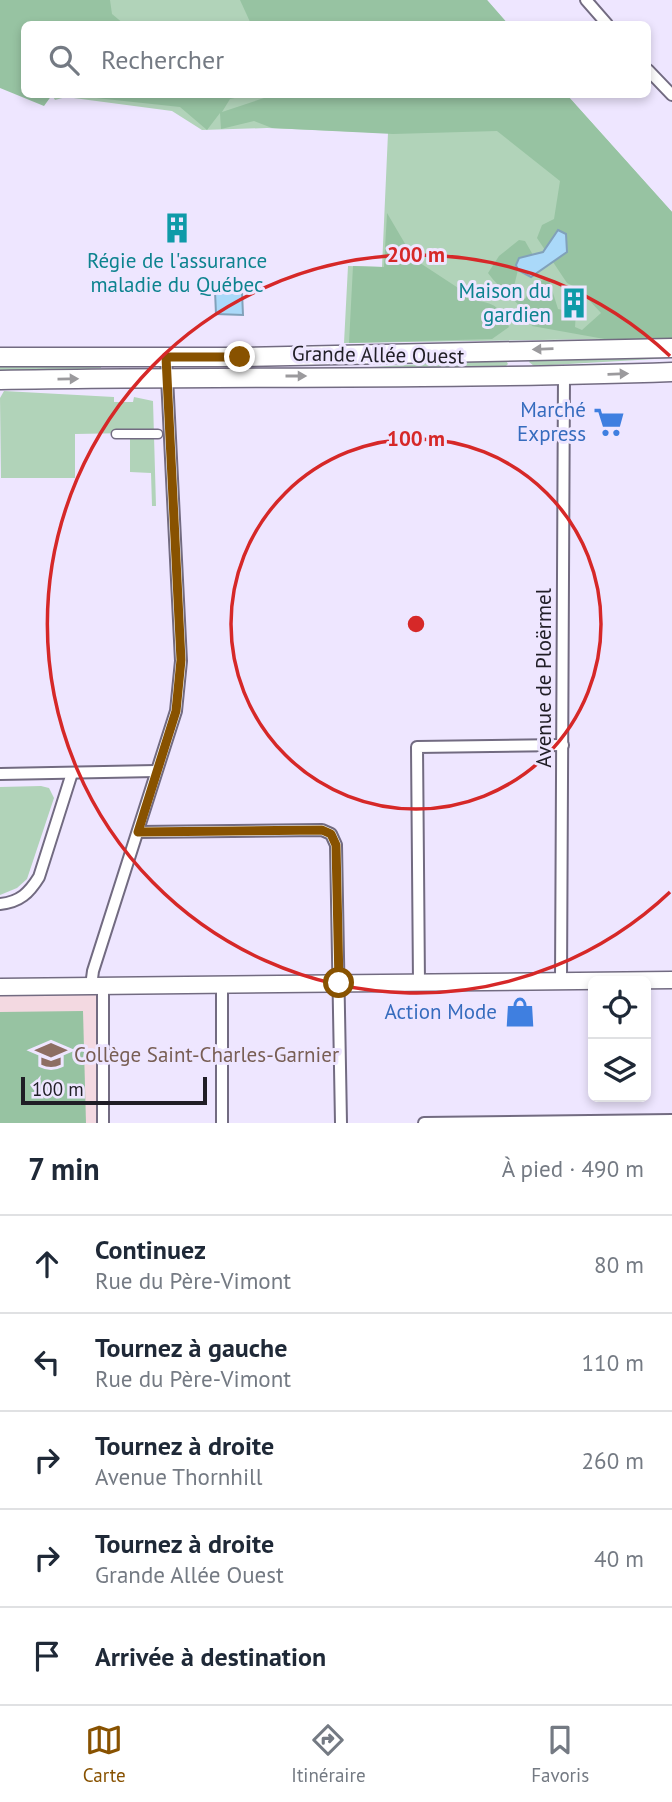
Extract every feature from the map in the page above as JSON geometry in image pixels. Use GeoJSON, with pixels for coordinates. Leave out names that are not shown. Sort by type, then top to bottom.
{"type":"FeatureCollection","features":[{"type":"Feature","properties":{"kind":"main road","name":"Grande Allée Ouest"},"geometry":{"type":"LineString","coordinates":[[0,357],[166,357],[672,348]]}},
{"type":"Feature","properties":{"kind":"main road","name":"Grande Allée Ouest"},"geometry":{"type":"LineString","coordinates":[[0,380],[166,377],[466,379],[672,372]]}},
{"type":"Feature","properties":{"kind":"main road"},"geometry":{"type":"LineString","coordinates":[[0,987],[672,980]]}},
{"type":"Feature","properties":{"kind":"street"},"geometry":{"type":"LineString","coordinates":[[586,0],[604,21]]}},
{"type":"Feature","properties":{"kind":"street"},"geometry":{"type":"LineString","coordinates":[[651,73],[672,95]]}},
{"type":"Feature","properties":{"kind":"street"},"geometry":{"type":"LineString","coordinates":[[103,1123],[97,986],[93,971],[176,711],[181,660],[166,357]]}},
{"type":"Feature","properties":{"kind":"street","name":"Avenue de Ploërmel"},"geometry":{"type":"LineString","coordinates":[[561,981],[564,375]]}},
{"type":"Feature","properties":{"kind":"street"},"geometry":{"type":"LineString","coordinates":[[116,434],[158,434]]}},
{"type":"Feature","properties":{"kind":"street"},"geometry":{"type":"LineString","coordinates":[[419,983],[417,747],[563,745]]}},
{"type":"Feature","properties":{"kind":"street"},"geometry":{"type":"LineString","coordinates":[[0,774],[156,771]]}},
{"type":"Feature","properties":{"kind":"street"},"geometry":{"type":"LineString","coordinates":[[0,904],[19,900],[30,891],[39,877],[72,773]]}},
{"type":"Feature","properties":{"kind":"street"},"geometry":{"type":"LineString","coordinates":[[138,832],[322,830],[331,834],[336,845],[341,1123]]}},
{"type":"Feature","properties":{"kind":"street"},"geometry":{"type":"LineString","coordinates":[[222,984],[222,1123]]}},
{"type":"Feature","properties":{"kind":"street"},"geometry":{"type":"LineString","coordinates":[[424,1123],[672,1121]]}},
{"type":"Feature","properties":{"kind":"shaded area","name":"Collège Saint-Charles-Garnier"},"geometry":{"type":"Polygon","coordinates":[[[103,986],[103,1123],[0,1123],[0,987],[103,986]]]}},
{"type":"Feature","properties":{"kind":"green space"},"geometry":{"type":"Polygon","coordinates":[[[0,0],[487,0],[505,21],[21,21],[0,0]]]}},
{"type":"Feature","properties":{"kind":"green space"},"geometry":{"type":"Polygon","coordinates":[[[0,0],[110,0],[112,14],[120,21],[21,21],[21,97],[0,88],[0,0]]]}},
{"type":"Feature","properties":{"kind":"green space"},"geometry":{"type":"Polygon","coordinates":[[[240,0],[487,0],[505,21],[250,21],[240,0]]]}},
{"type":"Feature","properties":{"kind":"green space"},"geometry":{"type":"Polygon","coordinates":[[[24,98],[50,98],[44,106],[24,98]]]}},
{"type":"Feature","properties":{"kind":"green space"},"geometry":{"type":"Polygon","coordinates":[[[74,98],[570,98],[672,212],[672,338],[344,343],[348,266],[382,267],[388,133],[267,128],[202,130],[172,111],[74,98]]]}},
{"type":"Feature","properties":{"kind":"green space"},"geometry":{"type":"Polygon","coordinates":[[[96,98],[235,98],[230,99],[222,112],[264,98],[570,98],[672,212],[672,338],[610,340],[532,326],[524,311],[488,273],[499,256],[519,240],[525,241],[533,255],[519,258],[516,265],[518,270],[514,286],[525,299],[537,282],[549,280],[558,309],[576,313],[575,327],[582,330],[601,313],[579,289],[567,283],[537,238],[542,225],[554,219],[560,181],[497,131],[393,134],[272,128],[254,121],[221,129],[220,113],[207,130],[180,107],[96,98]]]}},
{"type":"Feature","properties":{"kind":"green space"},"geometry":{"type":"Polygon","coordinates":[[[387,213],[414,259],[478,301],[498,308],[509,327],[492,339],[349,343],[353,266],[384,267],[387,213]]]}},
{"type":"Feature","properties":{"kind":"green space"},"geometry":{"type":"Polygon","coordinates":[[[531,358],[672,358],[534,366],[529,362],[531,358]]]}},
{"type":"Feature","properties":{"kind":"green space"},"geometry":{"type":"Polygon","coordinates":[[[505,359],[508,364],[506,366],[355,371],[355,368],[505,359]]]}},
{"type":"Feature","properties":{"kind":"green space"},"geometry":{"type":"Polygon","coordinates":[[[101,365],[101,368],[0,376],[0,366],[101,365]]]}},
{"type":"Feature","properties":{"kind":"green space"},"geometry":{"type":"Polygon","coordinates":[[[4,391],[114,397],[114,402],[133,402],[134,397],[153,401],[156,506],[152,506],[151,473],[130,472],[130,433],[75,434],[75,478],[1,478],[0,398],[4,391]]]}},
{"type":"Feature","properties":{"kind":"green space"},"geometry":{"type":"Polygon","coordinates":[[[0,787],[49,788],[54,798],[27,879],[17,888],[0,895],[0,787]]]}},
{"type":"Feature","properties":{"kind":"green space","name":"Collège Saint-Charles-Garnier"},"geometry":{"type":"Polygon","coordinates":[[[83,1011],[86,1123],[0,1123],[0,1012],[83,1011]]]}},
{"type":"Feature","properties":{"kind":"water"},"geometry":{"type":"Polygon","coordinates":[[[558,230],[566,234],[567,252],[531,277],[518,270],[516,265],[519,258],[543,252],[558,230]]]}},
{"type":"Feature","properties":{"kind":"water"},"geometry":{"type":"Polygon","coordinates":[[[215,291],[242,292],[243,315],[216,314],[215,291]]]}},
{"type":"Feature","properties":{"kind":"place","name":"Régie de l'assurance maladie du Québec"},"geometry":{"type":"Point","coordinates":[177,228]}},
{"type":"Feature","properties":{"kind":"place","name":"Maison du gardien"},"geometry":{"type":"Point","coordinates":[574,303]}},
{"type":"Feature","properties":{"kind":"place","name":"Marché Express"},"geometry":{"type":"Point","coordinates":[609,422]}},
{"type":"Feature","properties":{"kind":"place","name":"Action Mode"},"geometry":{"type":"Point","coordinates":[520,1012]}},
{"type":"Feature","properties":{"kind":"place","name":"Collège Saint-Charles-Garnier"},"geometry":{"type":"Point","coordinates":[51,1055]}},
{"type":"Feature","properties":{"kind":"route"},"geometry":{"type":"LineString","coordinates":[[240,357],[166,357],[181,660],[176,711],[138,832],[322,830],[331,834],[336,845],[339,983]]}}]}
